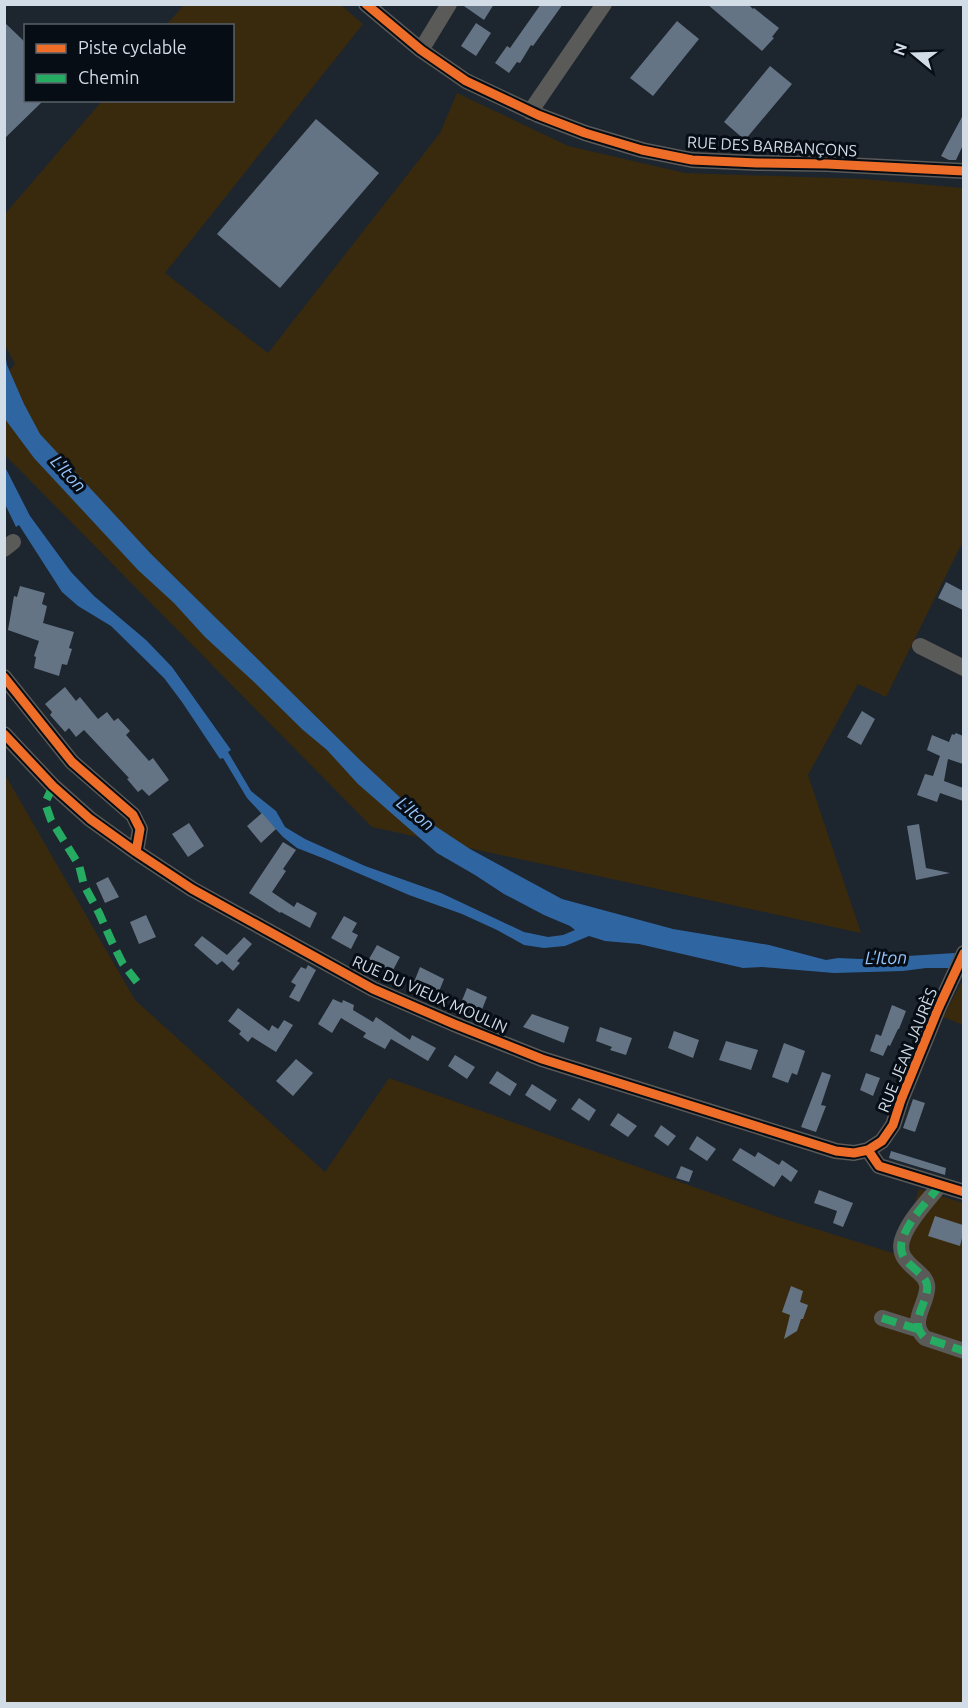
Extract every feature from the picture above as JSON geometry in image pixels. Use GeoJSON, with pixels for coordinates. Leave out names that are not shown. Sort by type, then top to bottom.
{"type":"FeatureCollection","features":[{"type":"Feature","properties":{"kind":"street","name":"RUE DES BARBANÇONS"},"geometry":{"type":"LineString","coordinates":[[366,4],[421,50],[466,81],[530,112],[585,133],[642,150],[692,160],[963,171]]}},
{"type":"Feature","properties":{"kind":"street"},"geometry":{"type":"LineString","coordinates":[[421,50],[448,4]]}},
{"type":"Feature","properties":{"kind":"street"},"geometry":{"type":"LineString","coordinates":[[530,112],[604,4]]}},
{"type":"Feature","properties":{"kind":"street"},"geometry":{"type":"LineString","coordinates":[[920,646],[963,668]]}},
{"type":"Feature","properties":{"kind":"street"},"geometry":{"type":"LineString","coordinates":[[4,677],[72,762],[133,815],[140,829],[136,852]]}},
{"type":"Feature","properties":{"kind":"street","name":"RUE DU VIEUX MOULIN"},"geometry":{"type":"LineString","coordinates":[[4,734],[53,786],[90,819],[136,852],[192,888],[373,989],[542,1059],[836,1151],[854,1153],[868,1150]]}},
{"type":"Feature","properties":{"kind":"street","name":"RUE JEAN JAURÈS"},"geometry":{"type":"LineString","coordinates":[[868,1150],[882,1141],[893,1125],[938,1009],[963,953]]}},
{"type":"Feature","properties":{"kind":"street"},"geometry":{"type":"LineString","coordinates":[[868,1150],[879,1166],[963,1192]]}},
{"type":"Feature","properties":{"kind":"street"},"geometry":{"type":"LineString","coordinates":[[917,1329],[918,1318],[928,1288],[925,1279],[907,1264],[901,1245],[912,1220],[940,1185]]}},
{"type":"Feature","properties":{"kind":"street"},"geometry":{"type":"LineString","coordinates":[[882,1318],[917,1329],[925,1338],[963,1351]]}},
{"type":"Feature","properties":{"kind":"shaded area"},"geometry":{"type":"Polygon","coordinates":[[[184,5],[341,5],[363,24],[165,273],[268,353],[440,133],[457,93],[568,146],[685,173],[864,179],[963,188],[963,541],[886,697],[858,684],[808,775],[861,933],[372,827],[5,455],[5,375],[15,364],[5,345],[5,214],[101,102],[234,102],[234,24],[167,24],[184,5]]]}},
{"type":"Feature","properties":{"kind":"shaded area"},"geometry":{"type":"Polygon","coordinates":[[[4,773],[135,1000],[325,1172],[389,1078],[778,1217],[899,1255],[919,1189],[963,1203],[963,1703],[5,1703],[4,773]]]}},
{"type":"Feature","properties":{"kind":"shaded area"},"geometry":{"type":"Polygon","coordinates":[[[963,980],[963,1025],[943,1017],[963,980]]]}},
{"type":"Feature","properties":{"kind":"water","name":"L'Iton"},"geometry":{"type":"Polygon","coordinates":[[[5,353],[7,365],[40,434],[151,554],[420,816],[470,849],[562,899],[673,929],[769,945],[826,960],[955,953],[950,968],[834,973],[762,967],[743,968],[639,944],[605,941],[589,936],[565,946],[544,948],[524,945],[462,914],[409,895],[297,848],[283,837],[247,798],[223,758],[220,759],[164,678],[111,626],[78,606],[62,592],[19,525],[16,527],[5,504],[5,467],[30,516],[71,572],[94,596],[146,640],[172,667],[231,750],[228,752],[251,791],[276,811],[285,827],[305,839],[365,866],[441,893],[524,932],[548,937],[563,935],[575,930],[504,894],[437,853],[358,784],[327,750],[205,637],[174,603],[138,570],[34,458],[5,419],[5,353]]]}},
{"type":"Feature","properties":{"kind":"building"},"geometry":{"type":"Polygon","coordinates":[[[461,4],[494,4],[484,20],[461,4]]]}},
{"type":"Feature","properties":{"kind":"building"},"geometry":{"type":"Polygon","coordinates":[[[541,4],[563,4],[520,63],[517,62],[509,73],[495,63],[507,46],[510,48],[541,4]]]}},
{"type":"Feature","properties":{"kind":"building"},"geometry":{"type":"Polygon","coordinates":[[[707,4],[748,4],[779,28],[772,37],[774,38],[762,51],[707,4]]]}},
{"type":"Feature","properties":{"kind":"building"},"geometry":{"type":"Polygon","coordinates":[[[677,21],[699,39],[653,96],[630,78],[677,21]]]}},
{"type":"Feature","properties":{"kind":"building"},"geometry":{"type":"Polygon","coordinates":[[[4,22],[24,41],[24,102],[42,102],[4,139],[4,22]]]}},
{"type":"Feature","properties":{"kind":"building"},"geometry":{"type":"Polygon","coordinates":[[[476,23],[491,33],[476,56],[461,46],[476,23]]]}},
{"type":"Feature","properties":{"kind":"building"},"geometry":{"type":"Polygon","coordinates":[[[770,66],[792,84],[745,140],[724,122],[770,66]]]}},
{"type":"Feature","properties":{"kind":"building"},"geometry":{"type":"Polygon","coordinates":[[[963,115],[963,145],[956,160],[949,160],[941,156],[963,115]]]}},
{"type":"Feature","properties":{"kind":"building"},"geometry":{"type":"Polygon","coordinates":[[[316,119],[379,173],[280,288],[217,234],[316,119]]]}},
{"type":"Feature","properties":{"kind":"building"},"geometry":{"type":"Polygon","coordinates":[[[946,582],[963,591],[963,610],[938,598],[946,582]]]}},
{"type":"Feature","properties":{"kind":"building"},"geometry":{"type":"Polygon","coordinates":[[[20,586],[45,593],[42,604],[47,606],[43,623],[74,632],[67,665],[62,664],[59,676],[34,668],[36,657],[34,656],[39,641],[8,630],[14,596],[17,597],[20,586]]]}},
{"type":"Feature","properties":{"kind":"building"},"geometry":{"type":"Polygon","coordinates":[[[65,687],[76,701],[80,697],[98,719],[107,712],[114,721],[118,718],[130,731],[126,735],[149,761],[153,758],[169,780],[149,796],[142,789],[138,792],[127,779],[129,778],[84,730],[76,737],[69,728],[65,732],[50,715],[52,712],[45,704],[65,687]]]}},
{"type":"Feature","properties":{"kind":"building"},"geometry":{"type":"Polygon","coordinates":[[[862,711],[875,719],[861,745],[847,737],[862,711]]]}},
{"type":"Feature","properties":{"kind":"building"},"geometry":{"type":"Polygon","coordinates":[[[952,734],[963,736],[963,764],[948,759],[944,781],[963,788],[963,801],[940,793],[937,802],[917,795],[925,774],[933,776],[940,756],[927,750],[932,735],[949,742],[952,734]]]}},
{"type":"Feature","properties":{"kind":"building"},"geometry":{"type":"Polygon","coordinates":[[[262,813],[276,829],[261,843],[247,826],[262,813]]]}},
{"type":"Feature","properties":{"kind":"building"},"geometry":{"type":"Polygon","coordinates":[[[189,823],[204,846],[188,857],[172,834],[189,823]]]}},
{"type":"Feature","properties":{"kind":"building"},"geometry":{"type":"Polygon","coordinates":[[[919,824],[926,868],[950,873],[916,880],[907,826],[919,824]]]}},
{"type":"Feature","properties":{"kind":"building"},"geometry":{"type":"Polygon","coordinates":[[[283,842],[296,850],[283,869],[286,871],[272,892],[294,907],[297,902],[317,913],[310,928],[280,913],[249,893],[283,842]]]}},
{"type":"Feature","properties":{"kind":"building"},"geometry":{"type":"Polygon","coordinates":[[[108,877],[119,897],[105,903],[96,883],[108,877]]]}},
{"type":"Feature","properties":{"kind":"building"},"geometry":{"type":"Polygon","coordinates":[[[146,915],[156,937],[139,944],[130,922],[146,915]]]}},
{"type":"Feature","properties":{"kind":"building"},"geometry":{"type":"Polygon","coordinates":[[[344,916],[357,923],[352,932],[358,935],[351,949],[331,938],[344,916]]]}},
{"type":"Feature","properties":{"kind":"building"},"geometry":{"type":"Polygon","coordinates":[[[202,936],[227,955],[244,937],[252,944],[237,961],[240,963],[233,971],[222,961],[217,965],[194,945],[202,936]]]}},
{"type":"Feature","properties":{"kind":"building"},"geometry":{"type":"Polygon","coordinates":[[[377,945],[400,957],[392,972],[369,959],[377,945]]]}},
{"type":"Feature","properties":{"kind":"building"},"geometry":{"type":"Polygon","coordinates":[[[308,965],[316,970],[299,1002],[289,997],[296,985],[291,982],[301,967],[306,969],[308,965]]]}},
{"type":"Feature","properties":{"kind":"building"},"geometry":{"type":"Polygon","coordinates":[[[420,967],[444,979],[438,994],[414,982],[420,967]]]}},
{"type":"Feature","properties":{"kind":"building"},"geometry":{"type":"Polygon","coordinates":[[[467,988],[487,997],[481,1012],[461,1003],[467,988]]]}},
{"type":"Feature","properties":{"kind":"building"},"geometry":{"type":"Polygon","coordinates":[[[333,999],[354,1005],[353,1010],[373,1022],[376,1017],[410,1040],[412,1035],[436,1048],[428,1061],[391,1039],[385,1049],[363,1037],[366,1033],[341,1018],[332,1033],[318,1024],[333,999]]]}},
{"type":"Feature","properties":{"kind":"building"},"geometry":{"type":"Polygon","coordinates":[[[892,1005],[906,1011],[899,1029],[883,1056],[870,1051],[876,1034],[881,1036],[892,1005]]]}},
{"type":"Feature","properties":{"kind":"building"},"geometry":{"type":"Polygon","coordinates":[[[238,1008],[269,1031],[272,1025],[278,1029],[284,1020],[293,1025],[276,1052],[252,1037],[248,1042],[239,1034],[241,1031],[228,1021],[238,1008]]]}},
{"type":"Feature","properties":{"kind":"building"},"geometry":{"type":"Polygon","coordinates":[[[532,1014],[569,1027],[564,1043],[523,1027],[532,1014]]]}},
{"type":"Feature","properties":{"kind":"building"},"geometry":{"type":"Polygon","coordinates":[[[600,1027],[632,1038],[626,1055],[610,1050],[612,1047],[596,1041],[600,1027]]]}},
{"type":"Feature","properties":{"kind":"building"},"geometry":{"type":"Polygon","coordinates":[[[674,1031],[699,1040],[693,1058],[668,1048],[674,1031]]]}},
{"type":"Feature","properties":{"kind":"building"},"geometry":{"type":"Polygon","coordinates":[[[726,1041],[758,1050],[751,1070],[719,1060],[726,1041]]]}},
{"type":"Feature","properties":{"kind":"building"},"geometry":{"type":"Polygon","coordinates":[[[784,1043],[805,1051],[797,1075],[792,1073],[788,1083],[772,1077],[784,1043]]]}},
{"type":"Feature","properties":{"kind":"building"},"geometry":{"type":"Polygon","coordinates":[[[455,1055],[475,1067],[467,1079],[448,1066],[455,1055]]]}},
{"type":"Feature","properties":{"kind":"building"},"geometry":{"type":"Polygon","coordinates":[[[296,1059],[313,1073],[293,1096],[276,1081],[296,1059]]]}},
{"type":"Feature","properties":{"kind":"building"},"geometry":{"type":"Polygon","coordinates":[[[497,1071],[517,1084],[510,1096],[489,1083],[497,1071]]]}},
{"type":"Feature","properties":{"kind":"building"},"geometry":{"type":"Polygon","coordinates":[[[822,1072],[831,1075],[821,1105],[826,1106],[816,1132],[801,1127],[822,1072]]]}},
{"type":"Feature","properties":{"kind":"building"},"geometry":{"type":"Polygon","coordinates":[[[866,1073],[880,1078],[873,1096],[860,1090],[866,1073]]]}},
{"type":"Feature","properties":{"kind":"building"},"geometry":{"type":"Polygon","coordinates":[[[532,1084],[557,1100],[550,1111],[525,1095],[532,1084]]]}},
{"type":"Feature","properties":{"kind":"building"},"geometry":{"type":"Polygon","coordinates":[[[579,1098],[596,1110],[589,1121],[571,1109],[579,1098]]]}},
{"type":"Feature","properties":{"kind":"building"},"geometry":{"type":"Polygon","coordinates":[[[913,1099],[925,1103],[915,1132],[903,1128],[913,1099]]]}},
{"type":"Feature","properties":{"kind":"building"},"geometry":{"type":"Polygon","coordinates":[[[618,1113],[637,1126],[628,1137],[610,1125],[618,1113]]]}},
{"type":"Feature","properties":{"kind":"building"},"geometry":{"type":"Polygon","coordinates":[[[661,1125],[676,1136],[668,1146],[654,1136],[661,1125]]]}},
{"type":"Feature","properties":{"kind":"building"},"geometry":{"type":"Polygon","coordinates":[[[697,1136],[716,1149],[707,1161],[689,1149],[697,1136]]]}},
{"type":"Feature","properties":{"kind":"building"},"geometry":{"type":"Polygon","coordinates":[[[740,1148],[755,1157],[758,1152],[779,1165],[782,1160],[798,1171],[791,1182],[782,1175],[774,1187],[732,1160],[740,1148]]]}},
{"type":"Feature","properties":{"kind":"building"},"geometry":{"type":"Polygon","coordinates":[[[891,1151],[946,1168],[945,1175],[889,1158],[891,1151]]]}},
{"type":"Feature","properties":{"kind":"building"},"geometry":{"type":"Polygon","coordinates":[[[681,1166],[693,1171],[689,1182],[676,1178],[681,1166]]]}},
{"type":"Feature","properties":{"kind":"building"},"geometry":{"type":"Polygon","coordinates":[[[819,1190],[853,1203],[843,1227],[833,1223],[837,1211],[814,1203],[819,1190]]]}},
{"type":"Feature","properties":{"kind":"building"},"geometry":{"type":"Polygon","coordinates":[[[935,1216],[963,1225],[960,1246],[928,1236],[935,1216]]]}},
{"type":"Feature","properties":{"kind":"building"},"geometry":{"type":"Polygon","coordinates":[[[791,1286],[803,1291],[800,1302],[808,1305],[797,1331],[784,1339],[790,1315],[782,1312],[791,1286]]]}},
{"type":"Feature","properties":{"kind":"marked path"},"geometry":{"type":"LineString","coordinates":[[53,786],[45,803],[51,820],[79,865],[84,885],[123,964],[137,982]]}},
{"type":"Feature","properties":{"kind":"marked path"},"geometry":{"type":"LineString","coordinates":[[940,1185],[907,1228],[901,1245],[902,1254],[927,1283],[926,1296],[918,1321],[920,1332],[925,1338],[964,1351]]}},
{"type":"Feature","properties":{"kind":"marked path"},"geometry":{"type":"LineString","coordinates":[[882,1318],[917,1329]]}},
{"type":"Feature","properties":{"kind":"cycle path"},"geometry":{"type":"LineString","coordinates":[[366,4],[421,50],[466,81],[538,115],[585,133],[642,150],[692,160],[964,171]]}},
{"type":"Feature","properties":{"kind":"cycle path"},"geometry":{"type":"LineString","coordinates":[[4,677],[72,762],[133,815],[140,829],[136,852]]}},
{"type":"Feature","properties":{"kind":"cycle path"},"geometry":{"type":"LineString","coordinates":[[4,734],[53,786],[90,819],[136,852],[192,889],[373,989],[542,1059],[836,1151],[854,1153],[868,1150],[882,1141],[893,1125],[938,1009],[964,953]]}},
{"type":"Feature","properties":{"kind":"cycle path"},"geometry":{"type":"LineString","coordinates":[[868,1150],[879,1166],[964,1192]]}}]}
